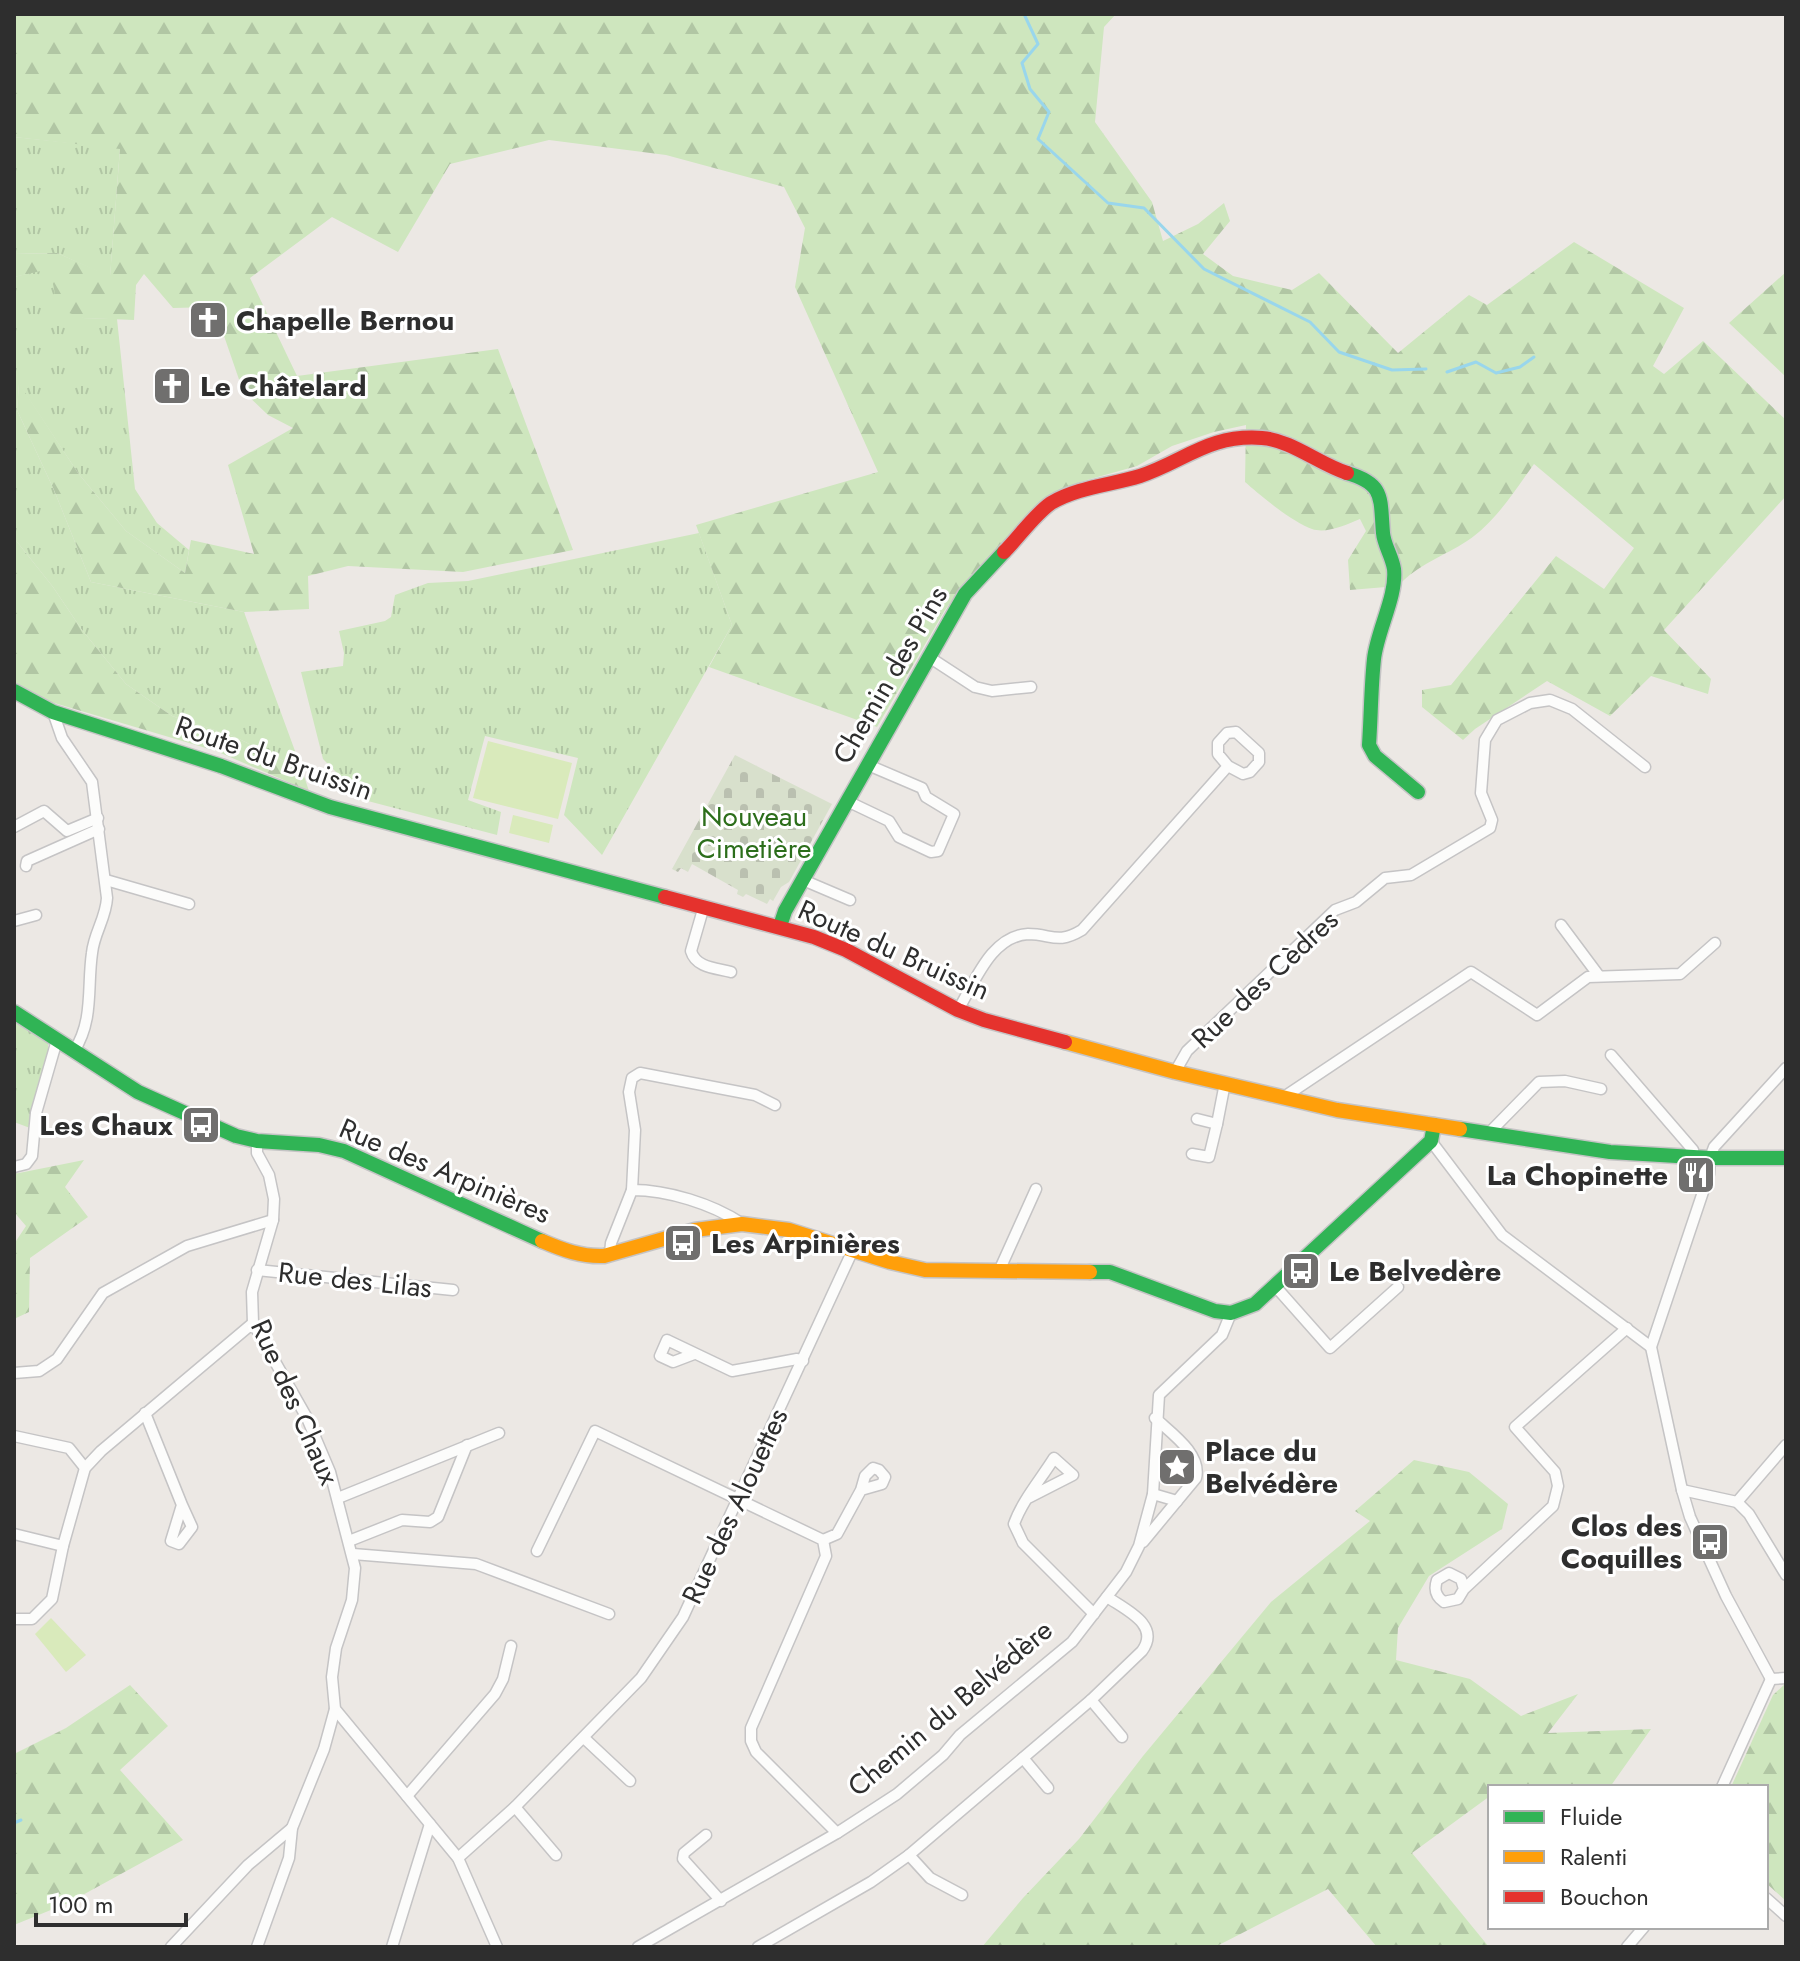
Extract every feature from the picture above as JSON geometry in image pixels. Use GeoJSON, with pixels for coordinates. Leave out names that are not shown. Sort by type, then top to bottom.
{"type":"FeatureCollection","features":[{"type":"Feature","properties":{"kind":"street","name":"Chemin des Pins"},"geometry":{"type":"LineString","coordinates":[[780,926],[965,594],[1050,504],[1079,491],[1142,475],[1195,449],[1222,440],[1242,438],[1281,443],[1332,468],[1368,479],[1378,489],[1383,536],[1394,570],[1374,656],[1369,745],[1375,756],[1418,792]]}},
{"type":"Feature","properties":{"kind":"street"},"geometry":{"type":"LineString","coordinates":[[929,657],[975,687],[992,691],[1031,687]]}},
{"type":"Feature","properties":{"kind":"street","name":"Route du Bruissin"},"geometry":{"type":"LineString","coordinates":[[14,691],[53,712],[221,766],[330,807],[780,926],[846,950],[958,1010],[1005,1027],[1175,1072],[1337,1110],[1610,1152],[1710,1158],[1786,1158]]}},
{"type":"Feature","properties":{"kind":"street","name":"Rue des Cèdres"},"geometry":{"type":"LineString","coordinates":[[1175,1072],[1187,1051],[1335,910],[1356,902],[1385,878],[1411,875],[1490,828],[1492,820],[1481,793],[1485,740],[1497,720],[1530,703],[1550,700],[1572,709],[1645,767]]}},
{"type":"Feature","properties":{"kind":"street"},"geometry":{"type":"LineString","coordinates":[[53,712],[62,738],[92,782],[106,880],[106,912],[92,950],[88,1023],[74,1051]]}},
{"type":"Feature","properties":{"kind":"street"},"geometry":{"type":"LineString","coordinates":[[1236,732],[1259,753],[1259,762],[1250,772],[1243,774],[1228,766],[1218,754],[1218,743],[1227,733],[1236,732]]}},
{"type":"Feature","properties":{"kind":"street"},"geometry":{"type":"LineString","coordinates":[[847,801],[889,821],[899,837],[931,852],[938,851],[954,814],[926,797],[922,788],[868,765]]}},
{"type":"Feature","properties":{"kind":"street"},"geometry":{"type":"LineString","coordinates":[[958,1010],[997,946],[1009,938],[1029,934],[1055,940],[1069,938],[1082,930],[1228,766]]}},
{"type":"Feature","properties":{"kind":"street"},"geometry":{"type":"LineString","coordinates":[[14,827],[44,811],[67,831],[99,823]]}},
{"type":"Feature","properties":{"kind":"street"},"geometry":{"type":"LineString","coordinates":[[26,866],[27,861],[99,823]]}},
{"type":"Feature","properties":{"kind":"street"},"geometry":{"type":"LineString","coordinates":[[106,880],[189,904]]}},
{"type":"Feature","properties":{"kind":"street"},"geometry":{"type":"LineString","coordinates":[[803,880],[850,900]]}},
{"type":"Feature","properties":{"kind":"street"},"geometry":{"type":"LineString","coordinates":[[704,906],[691,951],[693,957],[699,963],[731,972]]}},
{"type":"Feature","properties":{"kind":"street"},"geometry":{"type":"LineString","coordinates":[[14,921],[36,915]]}},
{"type":"Feature","properties":{"kind":"street"},"geometry":{"type":"LineString","coordinates":[[1561,925],[1599,976]]}},
{"type":"Feature","properties":{"kind":"street"},"geometry":{"type":"LineString","coordinates":[[1284,1097],[1471,972],[1537,1015],[1588,977],[1680,974],[1715,943]]}},
{"type":"Feature","properties":{"kind":"street","name":"Rue des Arpinières"},"geometry":{"type":"LineString","coordinates":[[14,1012],[138,1092],[241,1138],[319,1145],[344,1151],[562,1250],[589,1257],[717,1225],[741,1223],[789,1230],[852,1252],[925,1270],[1110,1272],[1208,1309],[1231,1313]]}},
{"type":"Feature","properties":{"kind":"street"},"geometry":{"type":"LineString","coordinates":[[14,1167],[26,1164],[32,1156],[36,1113],[57,1040]]}},
{"type":"Feature","properties":{"kind":"street"},"geometry":{"type":"LineString","coordinates":[[1611,1055],[1693,1150],[1694,1157]]}},
{"type":"Feature","properties":{"kind":"street"},"geometry":{"type":"LineString","coordinates":[[1771,1679],[1690,1517],[1651,1347],[1709,1174],[1714,1147],[1786,1068]]}},
{"type":"Feature","properties":{"kind":"street"},"geometry":{"type":"LineString","coordinates":[[610,1254],[611,1243],[632,1190],[635,1130],[629,1092],[632,1078],[640,1073],[755,1095],[775,1105]]}},
{"type":"Feature","properties":{"kind":"street"},"geometry":{"type":"LineString","coordinates":[[1488,1134],[1539,1082],[1565,1081],[1601,1089]]}},
{"type":"Feature","properties":{"kind":"street"},"geometry":{"type":"LineString","coordinates":[[1192,1154],[1209,1157],[1225,1083]]}},
{"type":"Feature","properties":{"kind":"street"},"geometry":{"type":"LineString","coordinates":[[1197,1119],[1217,1124]]}},
{"type":"Feature","properties":{"kind":"street"},"geometry":{"type":"LineString","coordinates":[[1434,1125],[1431,1141],[1502,1235],[1651,1347]]}},
{"type":"Feature","properties":{"kind":"street","name":"Rue des Chaux"},"geometry":{"type":"LineString","coordinates":[[257,1141],[257,1153],[269,1175],[274,1199],[273,1220],[252,1292],[253,1323],[307,1418],[330,1472],[355,1568],[352,1600],[336,1648],[332,1677],[335,1709],[324,1749],[292,1828]]}},
{"type":"Feature","properties":{"kind":"street","name":"Chemin du Belvédère"},"geometry":{"type":"LineString","coordinates":[[1139,1546],[1153,1494],[1155,1418],[1159,1395],[1222,1335],[1231,1313],[1255,1304],[1431,1141]]}},
{"type":"Feature","properties":{"kind":"street"},"geometry":{"type":"LineString","coordinates":[[999,1271],[1036,1189]]}},
{"type":"Feature","properties":{"kind":"street","name":"Rue des Arpinières"},"geometry":{"type":"LineString","coordinates":[[632,1190],[651,1190],[725,1212],[741,1223]]}},
{"type":"Feature","properties":{"kind":"street"},"geometry":{"type":"LineString","coordinates":[[14,1373],[39,1371],[57,1359],[103,1293],[187,1246],[273,1220]]}},
{"type":"Feature","properties":{"kind":"street","name":"Rue des Alouettes"},"geometry":{"type":"LineString","coordinates":[[458,1858],[515,1807],[641,1678],[683,1617],[852,1252]]}},
{"type":"Feature","properties":{"kind":"street","name":"Rue des Lilas"},"geometry":{"type":"LineString","coordinates":[[257,1270],[453,1290]]}},
{"type":"Feature","properties":{"kind":"street"},"geometry":{"type":"LineString","coordinates":[[1275,1286],[1330,1348],[1398,1287]]}},
{"type":"Feature","properties":{"kind":"street"},"geometry":{"type":"LineString","coordinates":[[14,1619],[32,1619],[52,1599],[76,1491],[85,1468],[145,1413],[253,1323]]}},
{"type":"Feature","properties":{"kind":"street"},"geometry":{"type":"LineString","coordinates":[[1464,1589],[1553,1506],[1558,1486],[1555,1472],[1515,1427],[1627,1328]]}},
{"type":"Feature","properties":{"kind":"street"},"geometry":{"type":"LineString","coordinates":[[694,1354],[732,1371],[797,1359],[803,1361]]}},
{"type":"Feature","properties":{"kind":"street"},"geometry":{"type":"LineString","coordinates":[[145,1413],[182,1505]]}},
{"type":"Feature","properties":{"kind":"street","name":"Chemin du Belvédère"},"geometry":{"type":"LineString","coordinates":[[638,1947],[837,1833],[897,1794],[943,1755],[960,1735],[1072,1642],[1107,1597],[1139,1546],[1196,1478],[1197,1463],[1155,1418]]}},
{"type":"Feature","properties":{"kind":"street"},"geometry":{"type":"LineString","coordinates":[[537,1551],[595,1431],[823,1540],[837,1534],[861,1490]]}},
{"type":"Feature","properties":{"kind":"street"},"geometry":{"type":"LineString","coordinates":[[338,1498],[499,1433]]}},
{"type":"Feature","properties":{"kind":"street"},"geometry":{"type":"LineString","coordinates":[[14,1436],[69,1448],[85,1468]]}},
{"type":"Feature","properties":{"kind":"street"},"geometry":{"type":"LineString","coordinates":[[349,1541],[402,1520],[430,1522],[438,1517],[467,1445]]}},
{"type":"Feature","properties":{"kind":"street"},"geometry":{"type":"LineString","coordinates":[[1737,1502],[1786,1445]]}},
{"type":"Feature","properties":{"kind":"street"},"geometry":{"type":"LineString","coordinates":[[1682,1490],[1737,1502],[1749,1514],[1786,1575]]}},
{"type":"Feature","properties":{"kind":"street"},"geometry":{"type":"LineString","coordinates":[[1153,1494],[1177,1501]]}},
{"type":"Feature","properties":{"kind":"street"},"geometry":{"type":"LineString","coordinates":[[1028,1498],[1016,1517],[1016,1531],[1023,1543],[1094,1614]]}},
{"type":"Feature","properties":{"kind":"street"},"geometry":{"type":"LineString","coordinates":[[14,1534],[63,1546]]}},
{"type":"Feature","properties":{"kind":"street"},"geometry":{"type":"LineString","coordinates":[[823,1540],[826,1556],[751,1728],[751,1741],[756,1752],[837,1833]]}},
{"type":"Feature","properties":{"kind":"street"},"geometry":{"type":"LineString","coordinates":[[353,1554],[476,1564],[609,1614]]}},
{"type":"Feature","properties":{"kind":"street"},"geometry":{"type":"LineString","coordinates":[[758,1947],[871,1882],[909,1855],[1091,1700],[1148,1643],[1149,1633],[1144,1623],[1107,1597]]}},
{"type":"Feature","properties":{"kind":"street"},"geometry":{"type":"LineString","coordinates":[[407,1796],[495,1694],[503,1679],[511,1646]]}},
{"type":"Feature","properties":{"kind":"street"},"geometry":{"type":"LineString","coordinates":[[1771,1679],[1786,1678]]}},
{"type":"Feature","properties":{"kind":"street"},"geometry":{"type":"LineString","coordinates":[[1723,1785],[1771,1679]]}},
{"type":"Feature","properties":{"kind":"street"},"geometry":{"type":"LineString","coordinates":[[1091,1700],[1122,1737]]}},
{"type":"Feature","properties":{"kind":"street"},"geometry":{"type":"LineString","coordinates":[[335,1709],[458,1858],[497,1947]]}},
{"type":"Feature","properties":{"kind":"street"},"geometry":{"type":"LineString","coordinates":[[584,1738],[630,1781]]}},
{"type":"Feature","properties":{"kind":"street"},"geometry":{"type":"LineString","coordinates":[[1023,1758],[1048,1788]]}},
{"type":"Feature","properties":{"kind":"street"},"geometry":{"type":"LineString","coordinates":[[515,1807],[556,1855]]}},
{"type":"Feature","properties":{"kind":"street"},"geometry":{"type":"LineString","coordinates":[[392,1947],[430,1824]]}},
{"type":"Feature","properties":{"kind":"street"},"geometry":{"type":"LineString","coordinates":[[171,1947],[248,1865],[292,1828]]}},
{"type":"Feature","properties":{"kind":"street"},"geometry":{"type":"LineString","coordinates":[[257,1947],[289,1858],[292,1828]]}},
{"type":"Feature","properties":{"kind":"street"},"geometry":{"type":"LineString","coordinates":[[706,1835],[684,1853],[683,1859],[721,1901]]}},
{"type":"Feature","properties":{"kind":"street"},"geometry":{"type":"LineString","coordinates":[[909,1855],[930,1878],[962,1895]]}},
{"type":"Feature","properties":{"kind":"street"},"geometry":{"type":"LineString","coordinates":[[1768,1900],[1786,1916]]}},
{"type":"Feature","properties":{"kind":"street"},"geometry":{"type":"LineString","coordinates":[[1627,1947],[1642,1929]]}},
{"type":"Feature","properties":{"kind":"green space"},"geometry":{"type":"Polygon","coordinates":[[[14,14],[1116,14],[1104,27],[1095,122],[1152,202],[1163,241],[1198,224],[1224,203],[1230,221],[1203,254],[1233,276],[1292,290],[1319,273],[1398,353],[1469,295],[1487,305],[1574,242],[1684,308],[1653,366],[1664,374],[1703,341],[1786,420],[1786,496],[1664,630],[1711,679],[1708,694],[1651,676],[1610,716],[1547,681],[1463,740],[1422,707],[1422,690],[1451,685],[1556,556],[1604,589],[1634,548],[1534,464],[1495,516],[1467,541],[1422,566],[1398,586],[1350,590],[1348,560],[1366,531],[1360,519],[1323,530],[1312,529],[1295,521],[1245,482],[1246,425],[1214,432],[1172,446],[1137,466],[1080,482],[1047,497],[963,586],[945,610],[877,727],[709,667],[732,625],[696,525],[878,472],[795,287],[805,228],[784,187],[666,155],[549,140],[450,164],[398,252],[332,217],[250,278],[297,376],[498,349],[573,550],[463,572],[348,566],[308,576],[309,609],[244,612],[91,582],[17,410],[19,383],[78,473],[126,531],[185,573],[191,540],[254,554],[228,465],[293,428],[268,415],[243,391],[214,307],[173,308],[144,274],[136,285],[134,320],[83,318],[58,309],[50,269],[14,277],[14,254],[57,253],[110,276],[120,149],[14,137],[14,14]]]}},
{"type":"Feature","properties":{"kind":"green space"},"geometry":{"type":"Polygon","coordinates":[[[14,137],[120,148],[110,277],[57,253],[14,254],[14,137]]]}},
{"type":"Feature","properties":{"kind":"green space"},"geometry":{"type":"Polygon","coordinates":[[[50,268],[83,318],[117,319],[135,489],[157,523],[189,550],[185,573],[126,531],[78,473],[19,384],[17,410],[91,582],[244,612],[302,770],[233,736],[172,716],[126,684],[14,538],[14,277],[50,268]]]}},
{"type":"Feature","properties":{"kind":"green space"},"geometry":{"type":"Polygon","coordinates":[[[1786,272],[1786,377],[1729,323],[1786,272]]]}},
{"type":"Feature","properties":{"kind":"green space"},"geometry":{"type":"Polygon","coordinates":[[[699,533],[732,625],[602,855],[564,815],[578,758],[485,736],[468,800],[501,812],[497,835],[364,800],[323,759],[301,672],[343,666],[344,653],[339,631],[385,621],[391,617],[395,595],[428,583],[468,581],[699,533]]]}},
{"type":"Feature","properties":{"kind":"green space"},"geometry":{"type":"Polygon","coordinates":[[[14,538],[126,684],[172,716],[233,736],[302,770],[309,791],[216,751],[51,702],[14,682],[14,538]]]}},
{"type":"Feature","properties":{"kind":"green space"},"geometry":{"type":"Polygon","coordinates":[[[488,741],[572,763],[558,819],[473,798],[488,741]]]}},
{"type":"Feature","properties":{"kind":"green space","name":"Nouveau Cimetière"},"geometry":{"type":"Polygon","coordinates":[[[735,755],[832,804],[789,882],[767,904],[746,894],[743,897],[737,894],[738,890],[692,864],[688,872],[681,868],[678,872],[672,869],[735,755]]]}},
{"type":"Feature","properties":{"kind":"green space"},"geometry":{"type":"Polygon","coordinates":[[[513,815],[553,825],[549,843],[509,833],[513,815]]]}},
{"type":"Feature","properties":{"kind":"green space"},"geometry":{"type":"Polygon","coordinates":[[[14,1022],[48,1043],[30,1128],[14,1122],[14,1022]]]}},
{"type":"Feature","properties":{"kind":"green space"},"geometry":{"type":"Polygon","coordinates":[[[84,1160],[65,1187],[88,1217],[30,1258],[29,1312],[14,1319],[14,1244],[26,1226],[14,1212],[14,1174],[84,1160]]]}},
{"type":"Feature","properties":{"kind":"green space"},"geometry":{"type":"Polygon","coordinates":[[[1414,1460],[1469,1472],[1508,1504],[1502,1529],[1429,1576],[1398,1628],[1396,1660],[1470,1679],[1521,1716],[1578,1694],[1548,1733],[1651,1729],[1611,1785],[1488,1785],[1488,1797],[1412,1853],[1489,1947],[1377,1947],[1328,1889],[1215,1947],[982,1947],[1079,1839],[1143,1756],[1271,1602],[1370,1521],[1355,1511],[1414,1460]]]}},
{"type":"Feature","properties":{"kind":"green space"},"geometry":{"type":"Polygon","coordinates":[[[51,1618],[86,1655],[66,1672],[35,1634],[51,1618]]]}},
{"type":"Feature","properties":{"kind":"green space"},"geometry":{"type":"Polygon","coordinates":[[[1786,1683],[1786,1901],[1768,1885],[1768,1785],[1732,1785],[1773,1695],[1786,1683]]]}},
{"type":"Feature","properties":{"kind":"green space"},"geometry":{"type":"Polygon","coordinates":[[[130,1685],[168,1726],[120,1770],[183,1840],[68,1903],[14,1925],[14,1754],[66,1728],[130,1685]]]}},
{"type":"Feature","properties":{"kind":"waterway"},"geometry":{"type":"LineString","coordinates":[[1024,14],[1038,44],[1022,63],[1030,89],[1049,112],[1038,139],[1108,203],[1144,208],[1204,269],[1310,322],[1339,352],[1392,370],[1426,369]]}},
{"type":"Feature","properties":{"kind":"waterway"},"geometry":{"type":"LineString","coordinates":[[1447,372],[1476,362],[1496,373],[1520,367],[1534,357]]}},
{"type":"Feature","properties":{"kind":"waterway"},"geometry":{"type":"LineString","coordinates":[[14,1823],[21,1820]]}},
{"type":"Feature","properties":{"kind":"traffic: fast"},"geometry":{"type":"LineString","coordinates":[[1347,473],[1368,482],[1378,494],[1384,537],[1394,569],[1393,591],[1374,659],[1369,745],[1375,756],[1418,792]]}},
{"type":"Feature","properties":{"kind":"traffic: fast"},"geometry":{"type":"LineString","coordinates":[[780,926],[785,911],[965,594],[1004,552]]}},
{"type":"Feature","properties":{"kind":"traffic: fast"},"geometry":{"type":"LineString","coordinates":[[14,691],[53,712],[221,766],[330,807],[665,897]]}},
{"type":"Feature","properties":{"kind":"traffic: fast"},"geometry":{"type":"LineString","coordinates":[[14,1012],[138,1092],[236,1136],[257,1141],[319,1145],[344,1151],[542,1241]]}},
{"type":"Feature","properties":{"kind":"traffic: fast"},"geometry":{"type":"LineString","coordinates":[[1090,1272],[1110,1272],[1215,1311],[1231,1313],[1255,1304],[1431,1141],[1434,1125]]}},
{"type":"Feature","properties":{"kind":"traffic: fast"},"geometry":{"type":"LineString","coordinates":[[1460,1129],[1610,1152],[1710,1158],[1786,1158]]}},
{"type":"Feature","properties":{"kind":"traffic: slow"},"geometry":{"type":"LineString","coordinates":[[1065,1042],[1175,1072],[1337,1110],[1460,1129]]}},
{"type":"Feature","properties":{"kind":"traffic: slow"},"geometry":{"type":"LineString","coordinates":[[542,1241],[573,1252],[604,1256],[695,1230],[742,1224],[789,1230],[925,1270],[1090,1272]]}},
{"type":"Feature","properties":{"kind":"traffic: jam"},"geometry":{"type":"LineString","coordinates":[[1004,552],[1051,503],[1083,490],[1140,476],[1227,440],[1273,440],[1347,473]]}},
{"type":"Feature","properties":{"kind":"traffic: jam"},"geometry":{"type":"LineString","coordinates":[[665,897],[814,937],[846,950],[958,1010],[1065,1042]]}},
{"type":"Feature","properties":{"kind":"place","name":"Chapelle Bernou"},"geometry":{"type":"Point","coordinates":[208,320]}},
{"type":"Feature","properties":{"kind":"place","name":"Le Châtelard"},"geometry":{"type":"Point","coordinates":[172,386]}},
{"type":"Feature","properties":{"kind":"place","name":"Les Chaux"},"geometry":{"type":"Point","coordinates":[201,1125]}},
{"type":"Feature","properties":{"kind":"place","name":"La Chopinette"},"geometry":{"type":"Point","coordinates":[1696,1175]}},
{"type":"Feature","properties":{"kind":"place","name":"Les Arpinières"},"geometry":{"type":"Point","coordinates":[683,1243]}},
{"type":"Feature","properties":{"kind":"place","name":"Le Belvedère"},"geometry":{"type":"Point","coordinates":[1301,1271]}},
{"type":"Feature","properties":{"kind":"place","name":"Place du Belvédère"},"geometry":{"type":"Point","coordinates":[1177,1467]}},
{"type":"Feature","properties":{"kind":"place","name":"Clos des Coquilles"},"geometry":{"type":"Point","coordinates":[1710,1542]}}]}
